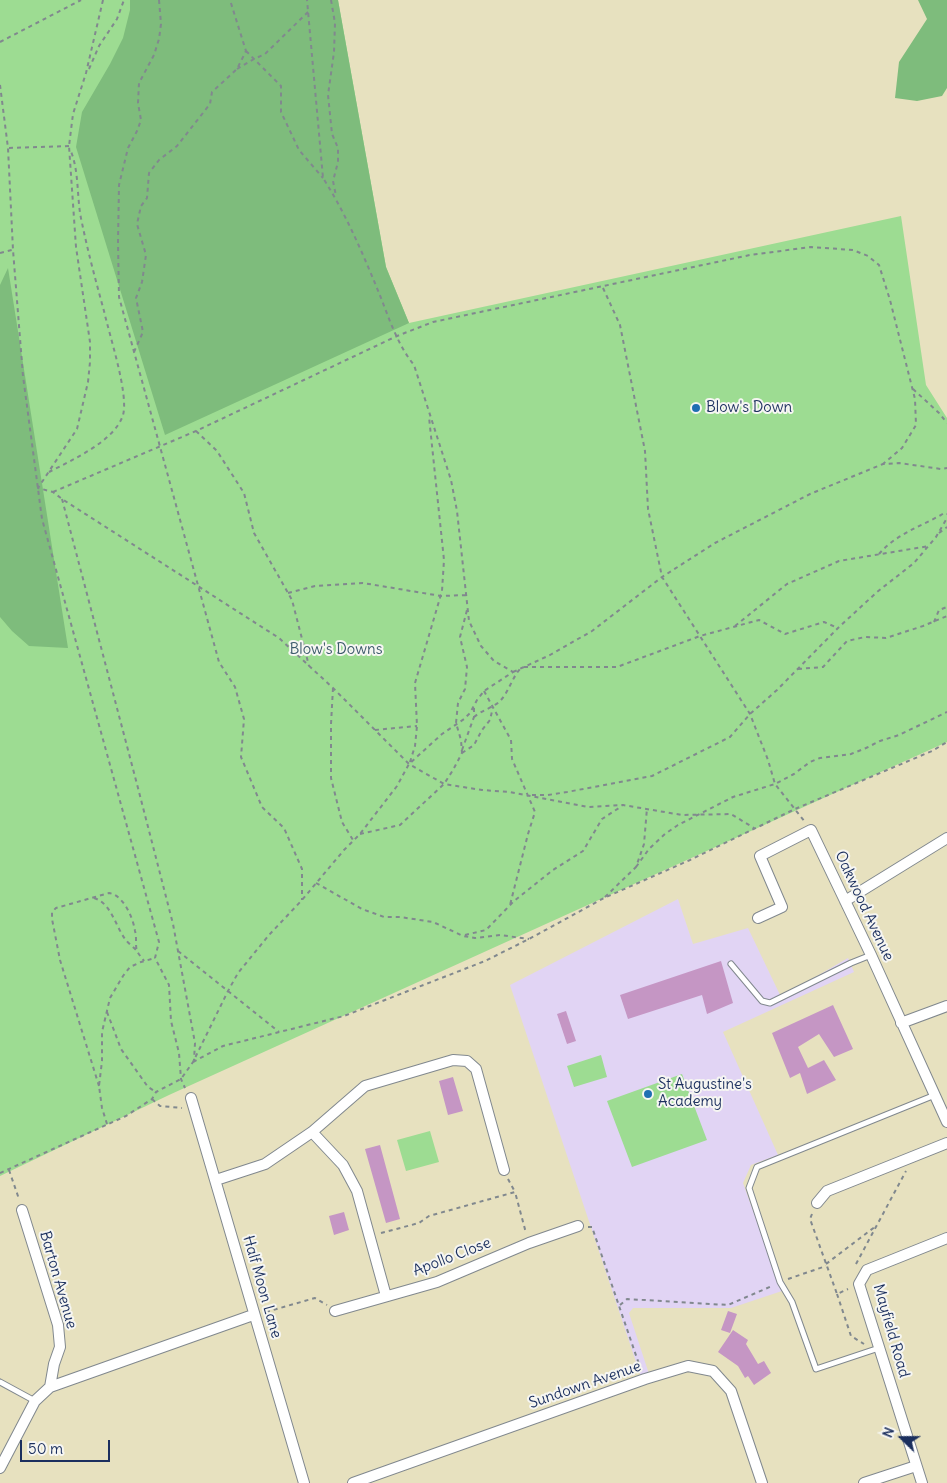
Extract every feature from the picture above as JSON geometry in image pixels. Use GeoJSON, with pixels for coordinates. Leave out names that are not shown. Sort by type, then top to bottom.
{"type":"FeatureCollection","features":[{"type":"Feature","properties":{"kind":"street","name":"Oakwood Avenue"},"geometry":{"type":"LineString","coordinates":[[811,830],[871,955],[947,1122]]}},
{"type":"Feature","properties":{"kind":"street"},"geometry":{"type":"LineString","coordinates":[[758,918],[782,908],[760,856],[811,830]]}},
{"type":"Feature","properties":{"kind":"street"},"geometry":{"type":"LineString","coordinates":[[845,901],[947,838]]}},
{"type":"Feature","properties":{"kind":"street"},"geometry":{"type":"LineString","coordinates":[[902,1023],[947,1006]]}},
{"type":"Feature","properties":{"kind":"street"},"geometry":{"type":"LineString","coordinates":[[216,1180],[265,1164],[312,1132],[365,1086],[453,1060],[467,1061],[476,1069],[504,1170]]}},
{"type":"Feature","properties":{"kind":"street","name":"Half Moon Lane"},"geometry":{"type":"LineString","coordinates":[[192,1102],[304,1483]]}},
{"type":"Feature","properties":{"kind":"street"},"geometry":{"type":"LineString","coordinates":[[312,1132],[344,1165],[357,1191],[386,1296]]}},
{"type":"Feature","properties":{"kind":"street"},"geometry":{"type":"LineString","coordinates":[[818,1202],[827,1191],[947,1143]]}},
{"type":"Feature","properties":{"kind":"street","name":"Barton Avenue"},"geometry":{"type":"LineString","coordinates":[[21,1208],[58,1326],[60,1346],[54,1364],[50,1387]]}},
{"type":"Feature","properties":{"kind":"street","name":"Apollo Close"},"geometry":{"type":"LineString","coordinates":[[335,1311],[437,1282],[529,1243],[578,1226]]}},
{"type":"Feature","properties":{"kind":"street","name":"Mayfield Road"},"geometry":{"type":"LineString","coordinates":[[922,1483],[859,1284],[867,1270],[947,1238]]}},
{"type":"Feature","properties":{"kind":"street"},"geometry":{"type":"LineString","coordinates":[[0,1468],[35,1401],[50,1387],[254,1315]]}},
{"type":"Feature","properties":{"kind":"street","name":"Sundown Avenue"},"geometry":{"type":"LineString","coordinates":[[352,1483],[644,1379],[688,1366],[712,1371],[730,1390],[762,1483]]}},
{"type":"Feature","properties":{"kind":"street"},"geometry":{"type":"LineString","coordinates":[[864,1483],[916,1466]]}},
{"type":"Feature","properties":{"kind":"lane"},"geometry":{"type":"LineString","coordinates":[[731,964],[762,1001],[770,1002],[871,955]]}},
{"type":"Feature","properties":{"kind":"lane"},"geometry":{"type":"LineString","coordinates":[[879,1348],[816,1369],[792,1302],[780,1282],[749,1188],[757,1167],[935,1095]]}},
{"type":"Feature","properties":{"kind":"lane"},"geometry":{"type":"LineString","coordinates":[[0,1382],[35,1401]]}},
{"type":"Feature","properties":{"kind":"path"},"geometry":{"type":"LineString","coordinates":[[0,42],[81,0]]}},
{"type":"Feature","properties":{"kind":"path"},"geometry":{"type":"LineString","coordinates":[[38,488],[77,428],[88,382],[90,342],[76,246],[69,146],[73,114],[86,73],[103,0]]}},
{"type":"Feature","properties":{"kind":"path"},"geometry":{"type":"LineString","coordinates":[[86,73],[99,46],[117,18],[124,0]]}},
{"type":"Feature","properties":{"kind":"path"},"geometry":{"type":"LineString","coordinates":[[159,0],[161,24],[158,39],[154,55],[139,83],[138,103],[141,120],[128,148],[119,185],[119,297],[218,662],[235,687],[244,720],[241,757],[262,807],[284,828],[302,869],[302,900]]}},
{"type":"Feature","properties":{"kind":"path"},"geometry":{"type":"LineString","coordinates":[[230,0],[246,51],[281,86],[281,112],[299,150],[323,178],[336,198],[364,257],[394,332],[405,354],[414,365],[451,480],[457,511],[469,621],[481,646],[494,661],[513,672]]}},
{"type":"Feature","properties":{"kind":"path"},"geometry":{"type":"LineString","coordinates":[[307,0],[323,178]]}},
{"type":"Feature","properties":{"kind":"path"},"geometry":{"type":"LineString","coordinates":[[331,0],[335,23],[334,52],[328,95],[332,134],[338,148],[338,162],[333,181],[336,198]]}},
{"type":"Feature","properties":{"kind":"path"},"geometry":{"type":"LineString","coordinates":[[134,352],[143,332],[136,298],[142,282],[146,255],[137,224],[141,206],[147,198],[148,173],[158,160],[177,146],[210,104],[212,92],[237,69],[265,54],[309,11]]}},
{"type":"Feature","properties":{"kind":"path"},"geometry":{"type":"LineString","coordinates":[[237,69],[246,51]]}},
{"type":"Feature","properties":{"kind":"path"},"geometry":{"type":"LineString","coordinates":[[0,85],[8,148],[13,250],[23,376],[42,519],[159,942],[155,958],[169,985],[171,1021],[180,1053],[181,1079]]}},
{"type":"Feature","properties":{"kind":"path"},"geometry":{"type":"LineString","coordinates":[[8,148],[69,146]]}},
{"type":"Feature","properties":{"kind":"path"},"geometry":{"type":"LineString","coordinates":[[48,473],[87,453],[110,433],[123,415],[124,404],[113,347],[82,222],[74,159],[69,146]]}},
{"type":"Feature","properties":{"kind":"path"},"geometry":{"type":"LineString","coordinates":[[53,492],[196,431],[397,336],[433,322],[750,255],[811,248],[853,250],[868,256],[879,266],[890,300],[915,399],[916,425],[902,448],[883,464],[810,494],[715,543],[662,577],[592,631],[550,655],[513,672],[484,691],[470,713],[409,764]]}},
{"type":"Feature","properties":{"kind":"path"},"geometry":{"type":"LineString","coordinates":[[0,253],[13,250]]}},
{"type":"Feature","properties":{"kind":"path"},"geometry":{"type":"LineString","coordinates":[[602,287],[620,325],[645,451],[648,509],[662,577],[750,714],[775,784],[811,830]]}},
{"type":"Feature","properties":{"kind":"path"},"geometry":{"type":"LineString","coordinates":[[913,389],[947,423]]}},
{"type":"Feature","properties":{"kind":"path"},"geometry":{"type":"LineString","coordinates":[[0,1173],[126,1116],[152,1099],[156,1092],[181,1079],[193,1062],[238,973],[269,935],[360,834],[396,786],[409,764],[417,726],[415,683],[442,591],[444,560],[429,411]]}},
{"type":"Feature","properties":{"kind":"path"},"geometry":{"type":"LineString","coordinates":[[196,431],[217,451],[244,493],[254,533],[292,600],[309,666]]}},
{"type":"Feature","properties":{"kind":"path"},"geometry":{"type":"LineString","coordinates":[[883,464],[899,463],[941,469],[947,468]]}},
{"type":"Feature","properties":{"kind":"path"},"geometry":{"type":"LineString","coordinates":[[38,488],[53,492],[279,638],[333,688],[409,764],[444,784],[510,792],[588,807],[623,805],[682,815],[731,814],[754,828]]}},
{"type":"Feature","properties":{"kind":"path"},"geometry":{"type":"LineString","coordinates":[[62,499],[141,797],[178,951],[195,1043],[193,1062]]}},
{"type":"Feature","properties":{"kind":"path"},"geometry":{"type":"LineString","coordinates":[[879,554],[888,544],[906,532],[944,513],[947,514]]}},
{"type":"Feature","properties":{"kind":"path"},"geometry":{"type":"LineString","coordinates":[[528,795],[548,795],[652,776],[730,737],[750,714],[838,628],[877,592],[914,563],[938,534],[947,518]]}},
{"type":"Feature","properties":{"kind":"path"},"geometry":{"type":"LineString","coordinates":[[938,534],[947,527]]}},
{"type":"Feature","properties":{"kind":"path"},"geometry":{"type":"LineString","coordinates":[[733,627],[787,584],[839,561],[929,546]]}},
{"type":"Feature","properties":{"kind":"path"},"geometry":{"type":"LineString","coordinates":[[288,593],[315,586],[363,583],[440,596],[466,595]]}},
{"type":"Feature","properties":{"kind":"path"},"geometry":{"type":"LineString","coordinates":[[934,622],[939,610],[947,607]]}},
{"type":"Feature","properties":{"kind":"path"},"geometry":{"type":"LineString","coordinates":[[462,753],[461,740],[456,724],[458,703],[465,689],[467,667],[460,637],[468,608]]}},
{"type":"Feature","properties":{"kind":"path"},"geometry":{"type":"LineString","coordinates":[[797,669],[823,667],[848,641],[865,637],[886,638],[947,616]]}},
{"type":"Feature","properties":{"kind":"path"},"geometry":{"type":"LineString","coordinates":[[474,717],[481,711],[493,707],[501,701],[522,667],[617,667],[700,636],[759,620],[785,634],[824,622],[838,628]]}},
{"type":"Feature","properties":{"kind":"path"},"geometry":{"type":"LineString","coordinates":[[333,688],[331,778],[342,822],[353,840]]}},
{"type":"Feature","properties":{"kind":"path"},"geometry":{"type":"LineString","coordinates":[[484,691],[511,740],[512,759],[535,812],[510,905]]}},
{"type":"Feature","properties":{"kind":"path"},"geometry":{"type":"LineString","coordinates":[[360,834],[400,825],[444,784],[462,753],[474,717],[474,704]]}},
{"type":"Feature","properties":{"kind":"path"},"geometry":{"type":"LineString","coordinates":[[462,753],[474,745],[490,720],[493,707]]}},
{"type":"Feature","properties":{"kind":"path"},"geometry":{"type":"LineString","coordinates":[[604,898],[636,867],[665,834],[678,825],[733,797],[775,784],[794,774],[810,762],[820,758],[851,754],[899,736],[947,712]]}},
{"type":"Feature","properties":{"kind":"path"},"geometry":{"type":"LineString","coordinates":[[375,730],[417,726]]}},
{"type":"Feature","properties":{"kind":"path"},"geometry":{"type":"LineString","coordinates":[[193,1062],[223,1046],[344,1016],[484,961],[604,898],[690,860],[795,808],[947,742]]}},
{"type":"Feature","properties":{"kind":"path"},"geometry":{"type":"LineString","coordinates":[[463,936],[486,930],[510,905],[553,870],[584,850],[602,819],[623,805]]}},
{"type":"Feature","properties":{"kind":"path"},"geometry":{"type":"LineString","coordinates":[[636,867],[644,844],[647,808]]}},
{"type":"Feature","properties":{"kind":"path"},"geometry":{"type":"LineString","coordinates":[[316,883],[362,909],[384,917],[432,922],[463,936],[475,938],[500,935],[529,939]]}},
{"type":"Feature","properties":{"kind":"path"},"geometry":{"type":"LineString","coordinates":[[100,1086],[93,1070],[60,960],[52,912],[56,908],[109,893],[115,894],[122,901],[130,915],[135,929],[137,951]]}},
{"type":"Feature","properties":{"kind":"path"},"geometry":{"type":"LineString","coordinates":[[94,898],[100,900],[115,919],[125,939],[137,951],[144,962]]}},
{"type":"Feature","properties":{"kind":"path"},"geometry":{"type":"LineString","coordinates":[[178,951],[279,1032]]}},
{"type":"Feature","properties":{"kind":"path"},"geometry":{"type":"LineString","coordinates":[[107,1124],[102,1108],[100,1086],[102,1032],[110,998],[130,967],[155,958]]}},
{"type":"Feature","properties":{"kind":"path"},"geometry":{"type":"LineString","coordinates":[[107,1012],[121,1049],[148,1087],[156,1092]]}},
{"type":"Feature","properties":{"kind":"path"},"geometry":{"type":"LineString","coordinates":[[152,1099],[160,1106],[181,1109],[192,1102]]}},
{"type":"Feature","properties":{"kind":"path"},"geometry":{"type":"LineString","coordinates":[[856,1264],[913,1156]]}},
{"type":"Feature","properties":{"kind":"path"},"geometry":{"type":"LineString","coordinates":[[9,1169],[21,1208]]}},
{"type":"Feature","properties":{"kind":"path"},"geometry":{"type":"LineString","coordinates":[[504,1170],[514,1192],[529,1243]]}},
{"type":"Feature","properties":{"kind":"path"},"geometry":{"type":"LineString","coordinates":[[369,1236],[419,1223],[429,1216],[514,1192]]}},
{"type":"Feature","properties":{"kind":"path"},"geometry":{"type":"LineString","coordinates":[[818,1202],[810,1219],[851,1336],[866,1346],[868,1352]]}},
{"type":"Feature","properties":{"kind":"path"},"geometry":{"type":"LineString","coordinates":[[620,1305],[627,1298],[728,1305],[780,1282],[826,1265],[877,1225]]}},
{"type":"Feature","properties":{"kind":"path"},"geometry":{"type":"LineString","coordinates":[[578,1226],[592,1227],[644,1379]]}},
{"type":"Feature","properties":{"kind":"path"},"geometry":{"type":"LineString","coordinates":[[837,1294],[859,1284]]}},
{"type":"Feature","properties":{"kind":"path"},"geometry":{"type":"LineString","coordinates":[[254,1315],[315,1298],[335,1311]]}},
{"type":"Feature","properties":{"kind":"shaded area","name":"St Augustine's Academy"},"geometry":{"type":"Polygon","coordinates":[[[678,899],[693,944],[748,928],[781,997],[848,958],[854,972],[723,1032],[778,1155],[751,1165],[743,1183],[782,1291],[731,1308],[633,1308],[629,1313],[649,1374],[641,1377],[510,985],[678,899]]]}},
{"type":"Feature","properties":{"kind":"green space","name":"Blow's Downs"},"geometry":{"type":"Polygon","coordinates":[[[0,0],[338,0],[386,267],[409,323],[901,216],[926,385],[947,418],[947,742],[169,1095],[0,1176],[0,0]]]}},
{"type":"Feature","properties":{"kind":"green space"},"geometry":{"type":"Polygon","coordinates":[[[130,0],[338,0],[386,267],[409,323],[165,435],[76,147],[82,112],[123,38],[130,10],[130,0]]]}},
{"type":"Feature","properties":{"kind":"green space"},"geometry":{"type":"Polygon","coordinates":[[[918,0],[947,0],[947,88],[942,96],[917,101],[895,98],[899,62],[927,19],[918,0]]]}},
{"type":"Feature","properties":{"kind":"green space"},"geometry":{"type":"Polygon","coordinates":[[[8,268],[68,648],[29,646],[0,617],[0,285],[8,268]]]}},
{"type":"Feature","properties":{"kind":"green space"},"geometry":{"type":"Polygon","coordinates":[[[601,1055],[607,1077],[574,1087],[567,1066],[601,1055]]]}},
{"type":"Feature","properties":{"kind":"green space"},"geometry":{"type":"Polygon","coordinates":[[[682,1074],[707,1140],[632,1167],[607,1101],[682,1074]]]}},
{"type":"Feature","properties":{"kind":"green space"},"geometry":{"type":"Polygon","coordinates":[[[430,1131],[439,1162],[406,1171],[397,1140],[430,1131]]]}},
{"type":"Feature","properties":{"kind":"building"},"geometry":{"type":"Polygon","coordinates":[[[721,961],[733,1003],[707,1014],[702,995],[628,1019],[620,995],[721,961]]]}},
{"type":"Feature","properties":{"kind":"building"},"geometry":{"type":"Polygon","coordinates":[[[833,1005],[853,1049],[834,1057],[819,1034],[798,1047],[808,1068],[824,1060],[836,1080],[807,1094],[800,1073],[790,1078],[772,1033],[833,1005]]]}},
{"type":"Feature","properties":{"kind":"building"},"geometry":{"type":"Polygon","coordinates":[[[566,1011],[576,1041],[567,1044],[557,1014],[566,1011]]]}},
{"type":"Feature","properties":{"kind":"building"},"geometry":{"type":"Polygon","coordinates":[[[453,1077],[463,1111],[448,1115],[439,1081],[453,1077]]]}},
{"type":"Feature","properties":{"kind":"building"},"geometry":{"type":"Polygon","coordinates":[[[380,1145],[400,1219],[386,1223],[365,1149],[380,1145]]]}},
{"type":"Feature","properties":{"kind":"building"},"geometry":{"type":"Polygon","coordinates":[[[344,1212],[349,1230],[334,1235],[329,1216],[344,1212]]]}},
{"type":"Feature","properties":{"kind":"building"},"geometry":{"type":"Polygon","coordinates":[[[728,1311],[737,1314],[730,1333],[721,1330],[728,1311]]]}},
{"type":"Feature","properties":{"kind":"building"},"geometry":{"type":"Polygon","coordinates":[[[733,1330],[748,1340],[746,1344],[758,1364],[764,1361],[771,1373],[754,1385],[748,1376],[745,1378],[738,1366],[718,1352],[733,1330]]]}},
{"type":"Feature","properties":{"kind":"place","name":"Blow's Down"},"geometry":{"type":"Point","coordinates":[696,408]}},
{"type":"Feature","properties":{"kind":"place","name":"St Augustine's Academy"},"geometry":{"type":"Point","coordinates":[648,1094]}}]}
